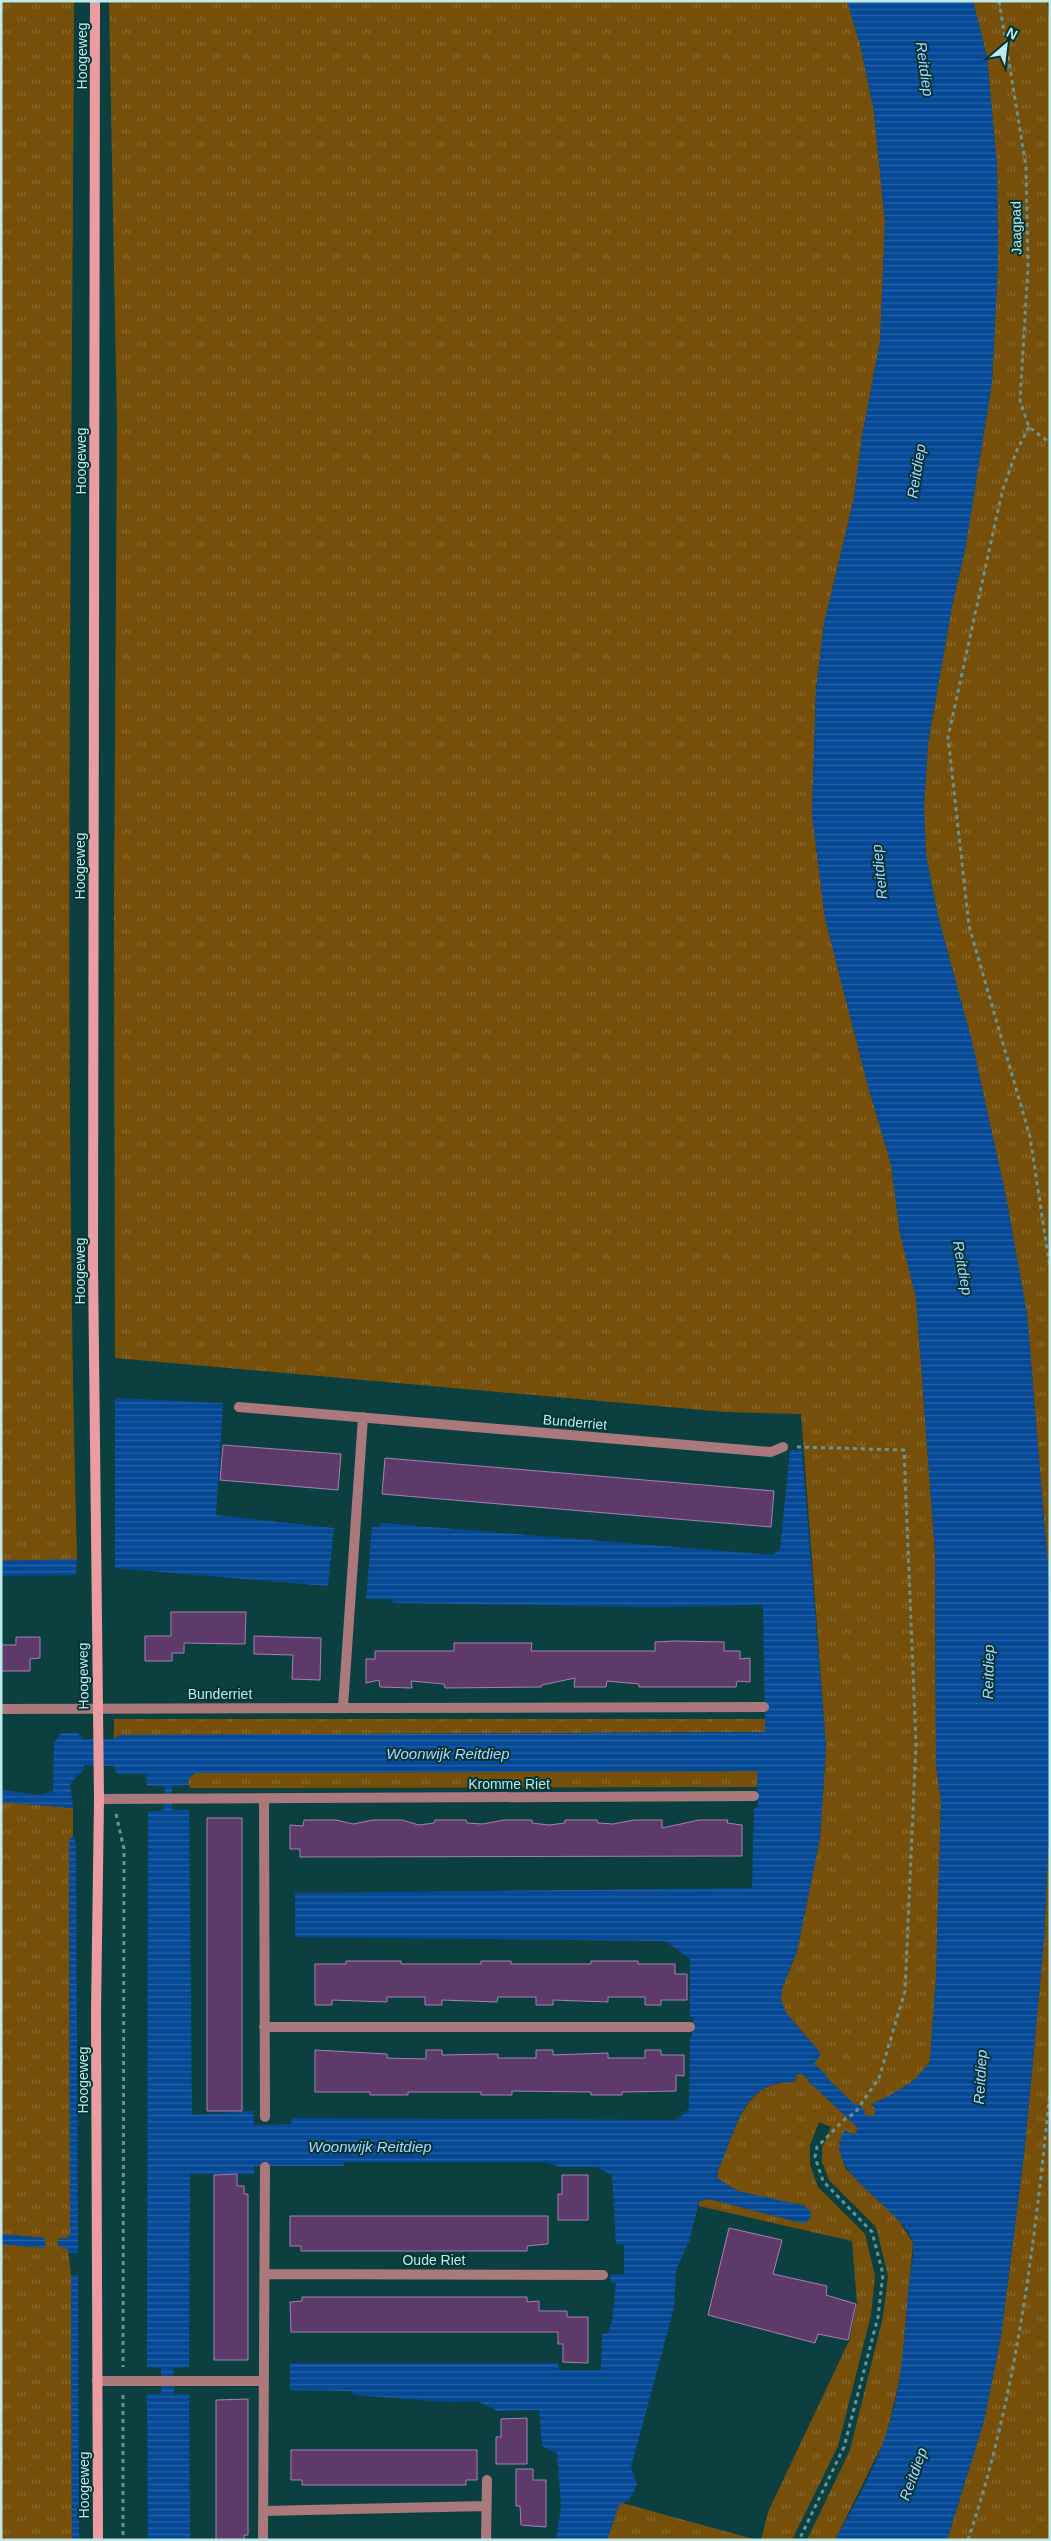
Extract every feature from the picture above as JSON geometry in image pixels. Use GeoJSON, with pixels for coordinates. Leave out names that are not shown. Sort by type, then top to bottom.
{"type":"FeatureCollection","features":[{"type":"Feature","properties":{"kind":"street","name":"Hoogeweg"},"geometry":{"type":"LineString","coordinates":[[95,1],[93,1265],[96,1708],[99,1780],[96,2012],[98,2540]]}},
{"type":"Feature","properties":{"kind":"street","name":"Bunderriet"},"geometry":{"type":"LineString","coordinates":[[239,1407],[771,1452],[783,1447]]}},
{"type":"Feature","properties":{"kind":"street"},"geometry":{"type":"LineString","coordinates":[[344,1707],[363,1417]]}},
{"type":"Feature","properties":{"kind":"street","name":"Bunderriet"},"geometry":{"type":"LineString","coordinates":[[1,1709],[344,1707],[764,1708]]}},
{"type":"Feature","properties":{"kind":"street","name":"Kromme Riet"},"geometry":{"type":"LineString","coordinates":[[99,1799],[190,1798],[264,1800],[754,1796]]}},
{"type":"Feature","properties":{"kind":"street"},"geometry":{"type":"LineString","coordinates":[[264,1800],[265,2117]]}},
{"type":"Feature","properties":{"kind":"street"},"geometry":{"type":"LineString","coordinates":[[264,2027],[690,2027]]}},
{"type":"Feature","properties":{"kind":"street"},"geometry":{"type":"LineString","coordinates":[[263,2540],[264,2167]]}},
{"type":"Feature","properties":{"kind":"street","name":"Oude Riet"},"geometry":{"type":"LineString","coordinates":[[265,2274],[603,2274]]}},
{"type":"Feature","properties":{"kind":"street"},"geometry":{"type":"LineString","coordinates":[[97,2380],[264,2381]]}},
{"type":"Feature","properties":{"kind":"street"},"geometry":{"type":"LineString","coordinates":[[486,2540],[487,2480]]}},
{"type":"Feature","properties":{"kind":"street"},"geometry":{"type":"LineString","coordinates":[[263,2511],[486,2506]]}},
{"type":"Feature","properties":{"kind":"path","name":"Jaagpad"},"geometry":{"type":"LineString","coordinates":[[1000,1],[1026,166],[1028,267],[1020,401],[1029,427]]}},
{"type":"Feature","properties":{"kind":"path"},"geometry":{"type":"LineString","coordinates":[[1050,444],[1029,427],[1016,452],[1002,492],[948,737],[969,926],[1030,1137],[1050,1268]]}},
{"type":"Feature","properties":{"kind":"path"},"geometry":{"type":"LineString","coordinates":[[799,2540],[844,2447],[878,2317],[883,2274],[872,2232],[823,2181],[815,2157],[817,2147],[845,2119],[855,2113],[879,2078],[906,1992],[916,1744],[904,1450],[810,1447]]}},
{"type":"Feature","properties":{"kind":"path"},"geometry":{"type":"LineString","coordinates":[[99,1799],[116,1815],[124,1849],[123,2540]]}},
{"type":"Feature","properties":{"kind":"path"},"geometry":{"type":"LineString","coordinates":[[968,2540],[984,2492],[1014,2359],[1037,2224],[1050,2090]]}},
{"type":"Feature","properties":{"kind":"green space"},"geometry":{"type":"Polygon","coordinates":[[[1,1],[74,1],[69,975],[70,1170],[77,1559],[1,1561],[1,1]]]}},
{"type":"Feature","properties":{"kind":"green space"},"geometry":{"type":"Polygon","coordinates":[[[109,1],[847,1],[860,44],[874,112],[885,222],[880,342],[862,436],[854,498],[824,624],[816,689],[812,814],[825,918],[868,1086],[891,1164],[900,1233],[916,1298],[935,1552],[936,1765],[941,1800],[936,1977],[930,2061],[912,2082],[871,2104],[876,2110],[874,2116],[871,2117],[864,2114],[858,2105],[856,2106],[813,2064],[821,2054],[786,2013],[781,2000],[782,1989],[797,1951],[820,1838],[826,1747],[801,1414],[725,1412],[115,1358],[114,913],[117,424],[109,1]]]}},
{"type":"Feature","properties":{"kind":"green space"},"geometry":{"type":"Polygon","coordinates":[[[973,1],[1047,1],[1050,21],[1050,1806],[1048,1568],[1027,1314],[1006,1197],[971,1038],[939,920],[926,856],[924,808],[928,743],[953,601],[965,550],[992,382],[998,262],[997,166],[987,57],[973,1]]]}},
{"type":"Feature","properties":{"kind":"green space"},"geometry":{"type":"Polygon","coordinates":[[[114,1719],[765,1719],[765,1732],[119,1735],[114,1739],[114,1719]]]}},
{"type":"Feature","properties":{"kind":"green space"},"geometry":{"type":"Polygon","coordinates":[[[758,1771],[757,1787],[191,1788],[188,1785],[189,1778],[195,1773],[758,1771]]]}},
{"type":"Feature","properties":{"kind":"green space"},"geometry":{"type":"Polygon","coordinates":[[[1,1802],[73,1808],[73,1836],[69,1840],[70,2233],[68,2238],[58,2239],[68,2249],[71,2275],[72,2540],[1,2540],[1,2244],[44,2248],[45,2238],[1,2234],[1,1802]]]}},
{"type":"Feature","properties":{"kind":"green space"},"geometry":{"type":"Polygon","coordinates":[[[1050,1806],[1050,2540],[947,2540],[984,2421],[1001,2336],[1024,2154],[1035,2038],[1044,1940],[1050,1806]]]}},
{"type":"Feature","properties":{"kind":"green space"},"geometry":{"type":"Polygon","coordinates":[[[802,2073],[858,2128],[857,2134],[849,2134],[839,2149],[846,2169],[897,2218],[913,2243],[901,2373],[886,2437],[835,2540],[807,2540],[850,2450],[883,2317],[888,2276],[876,2227],[829,2180],[822,2162],[822,2148],[831,2127],[819,2122],[810,2145],[810,2165],[818,2187],[865,2234],[875,2276],[871,2315],[838,2446],[792,2540],[761,2540],[768,2512],[849,2341],[857,2304],[852,2241],[699,2206],[699,2202],[706,2199],[802,2223],[808,2221],[811,2217],[805,2206],[737,2191],[717,2178],[718,2170],[737,2124],[752,2098],[763,2089],[777,2084],[795,2082],[796,2075],[802,2073]]]}},
{"type":"Feature","properties":{"kind":"green space"},"geometry":{"type":"Polygon","coordinates":[[[622,2503],[757,2540],[607,2540],[619,2504],[622,2503]]]}},
{"type":"Feature","properties":{"kind":"water"},"geometry":{"type":"Polygon","coordinates":[[[847,1],[973,1],[987,57],[997,166],[998,262],[992,382],[965,550],[953,601],[928,743],[924,808],[926,856],[939,920],[971,1038],[1006,1197],[1027,1314],[1048,1568],[1050,1806],[1044,1940],[1024,2154],[1001,2336],[984,2421],[947,2540],[835,2540],[869,2477],[891,2420],[899,2384],[913,2259],[913,2242],[906,2229],[852,2174],[842,2159],[839,2145],[845,2130],[854,2135],[858,2128],[807,2080],[808,2078],[799,2073],[795,2078],[795,2082],[777,2084],[763,2089],[752,2098],[736,2124],[718,2170],[717,2178],[737,2191],[805,2206],[811,2212],[810,2218],[802,2223],[717,2201],[706,2199],[699,2202],[689,2241],[676,2270],[674,2308],[631,2467],[637,2485],[629,2500],[619,2505],[607,2540],[556,2540],[561,2507],[557,2453],[542,2446],[539,2410],[498,2411],[477,2401],[448,2402],[353,2395],[352,2391],[290,2390],[290,2363],[558,2363],[559,2370],[601,2370],[602,2334],[608,2333],[612,2321],[616,2283],[611,2283],[610,2275],[624,2274],[624,2244],[616,2244],[612,2175],[596,2167],[560,2167],[546,2162],[346,2162],[343,2166],[254,2166],[254,2174],[190,2174],[189,2367],[173,2368],[174,2394],[189,2394],[190,2540],[148,2540],[147,2394],[161,2394],[161,2368],[147,2367],[148,1812],[164,1810],[165,1786],[147,1786],[146,1774],[117,1774],[113,1766],[84,1765],[83,1770],[70,1784],[73,1808],[1,1802],[1,1790],[40,1795],[53,1791],[54,1743],[61,1733],[78,1733],[83,1739],[114,1739],[119,1735],[765,1732],[763,1605],[658,1607],[393,1603],[392,1599],[366,1599],[372,1527],[380,1527],[381,1523],[772,1555],[780,1549],[790,1450],[802,1450],[826,1747],[820,1838],[797,1951],[782,1989],[781,2000],[786,2013],[821,2054],[814,2064],[856,2106],[858,2104],[865,2111],[864,2114],[871,2117],[875,2113],[875,2108],[871,2104],[896,2092],[911,2082],[930,2061],[936,1977],[941,1800],[936,1765],[935,1552],[916,1298],[900,1233],[891,1164],[868,1086],[825,918],[812,814],[816,689],[824,624],[854,498],[862,436],[880,342],[885,222],[874,112],[860,44],[847,1]],[[757,1771],[195,1773],[189,1778],[188,1785],[172,1786],[172,1810],[189,1810],[192,2115],[253,2111],[254,2125],[291,2124],[292,2118],[677,2120],[689,2109],[690,2038],[692,2037],[693,2017],[690,2017],[690,1959],[665,1941],[295,1937],[295,1893],[752,1888],[754,1808],[758,1807],[757,1771]]]}},
{"type":"Feature","properties":{"kind":"water"},"geometry":{"type":"Polygon","coordinates":[[[115,1398],[223,1403],[216,1515],[334,1528],[328,1586],[115,1568],[115,1398]]]}},
{"type":"Feature","properties":{"kind":"water"},"geometry":{"type":"Polygon","coordinates":[[[77,1559],[76,1575],[1,1576],[1,1561],[77,1559]]]}},
{"type":"Feature","properties":{"kind":"water"},"geometry":{"type":"Polygon","coordinates":[[[73,1836],[76,1843],[78,2253],[68,2253],[68,2249],[58,2246],[58,2239],[68,2238],[70,2233],[69,1840],[73,1836]]]}},
{"type":"Feature","properties":{"kind":"water"},"geometry":{"type":"Polygon","coordinates":[[[1,2234],[45,2238],[45,2248],[1,2244],[1,2234]]]}},
{"type":"Feature","properties":{"kind":"water"},"geometry":{"type":"Polygon","coordinates":[[[71,2275],[78,2275],[79,2540],[72,2540],[71,2275]]]}},
{"type":"Feature","properties":{"kind":"building"},"geometry":{"type":"Polygon","coordinates":[[[223,1445],[341,1454],[338,1490],[220,1480],[223,1445]]]}},
{"type":"Feature","properties":{"kind":"building"},"geometry":{"type":"Polygon","coordinates":[[[385,1458],[774,1491],[771,1527],[382,1494],[385,1458]]]}},
{"type":"Feature","properties":{"kind":"building"},"geometry":{"type":"Polygon","coordinates":[[[171,1612],[246,1612],[245,1644],[184,1643],[184,1653],[172,1653],[172,1661],[145,1661],[145,1636],[171,1636],[171,1612]]]}},
{"type":"Feature","properties":{"kind":"building"},"geometry":{"type":"Polygon","coordinates":[[[254,1636],[321,1638],[320,1680],[292,1679],[293,1655],[254,1654],[254,1636]]]}},
{"type":"Feature","properties":{"kind":"building"},"geometry":{"type":"Polygon","coordinates":[[[16,1637],[40,1637],[40,1658],[30,1659],[30,1671],[1,1671],[1,1645],[16,1645],[16,1637]]]}},
{"type":"Feature","properties":{"kind":"building"},"geometry":{"type":"Polygon","coordinates":[[[655,1642],[724,1642],[724,1651],[740,1651],[740,1659],[750,1658],[750,1682],[737,1681],[736,1687],[639,1687],[639,1684],[607,1681],[606,1687],[574,1687],[575,1678],[542,1685],[541,1687],[445,1688],[444,1684],[411,1681],[412,1688],[380,1687],[379,1680],[366,1683],[366,1659],[375,1659],[375,1651],[454,1651],[454,1643],[532,1643],[531,1651],[655,1651],[655,1642]]]}},
{"type":"Feature","properties":{"kind":"building"},"geometry":{"type":"Polygon","coordinates":[[[207,1818],[242,1818],[242,2111],[207,2111],[207,1818]]]}},
{"type":"Feature","properties":{"kind":"building"},"geometry":{"type":"Polygon","coordinates":[[[304,1820],[336,1820],[353,1824],[373,1820],[402,1820],[419,1825],[434,1823],[435,1820],[466,1820],[467,1823],[483,1824],[504,1820],[532,1820],[532,1823],[549,1825],[565,1823],[565,1820],[597,1820],[598,1823],[613,1824],[634,1820],[662,1820],[662,1828],[699,1820],[728,1820],[727,1823],[742,1825],[742,1856],[300,1857],[300,1849],[290,1849],[290,1825],[303,1826],[304,1820]]]}},
{"type":"Feature","properties":{"kind":"building"},"geometry":{"type":"Polygon","coordinates":[[[346,1961],[401,1961],[401,1964],[481,1964],[481,1961],[511,1961],[511,1964],[591,1964],[591,1961],[638,1961],[638,1964],[675,1964],[675,1974],[687,1974],[687,2000],[661,2000],[661,2005],[645,2005],[645,1997],[608,1997],[608,2002],[553,2000],[553,2005],[536,2005],[536,1997],[498,1997],[497,2002],[442,2000],[442,2005],[425,2005],[425,1997],[387,1997],[387,2002],[332,2000],[332,2005],[315,2005],[315,1964],[346,1964],[346,1961]]]}},
{"type":"Feature","properties":{"kind":"building"},"geometry":{"type":"Polygon","coordinates":[[[315,2050],[387,2054],[387,2058],[426,2059],[426,2050],[442,2050],[442,2055],[498,2054],[498,2058],[536,2058],[536,2050],[553,2050],[553,2055],[608,2053],[608,2058],[645,2058],[645,2050],[661,2050],[661,2055],[684,2055],[684,2076],[676,2075],[676,2091],[622,2092],[622,2095],[591,2095],[591,2092],[512,2091],[512,2095],[481,2095],[481,2092],[408,2092],[408,2095],[370,2095],[370,2092],[315,2092],[315,2050]]]}},
{"type":"Feature","properties":{"kind":"building"},"geometry":{"type":"Polygon","coordinates":[[[237,2174],[237,2186],[244,2186],[244,2194],[248,2194],[248,2360],[214,2360],[214,2175],[237,2174]]]}},
{"type":"Feature","properties":{"kind":"building"},"geometry":{"type":"Polygon","coordinates":[[[562,2175],[588,2175],[588,2220],[558,2220],[558,2194],[562,2194],[562,2175]]]}},
{"type":"Feature","properties":{"kind":"building"},"geometry":{"type":"Polygon","coordinates":[[[290,2216],[548,2216],[548,2244],[527,2246],[527,2251],[301,2251],[301,2246],[290,2246],[290,2216]]]}},
{"type":"Feature","properties":{"kind":"building"},"geometry":{"type":"Polygon","coordinates":[[[729,2228],[782,2240],[773,2274],[827,2286],[826,2295],[856,2304],[848,2340],[818,2334],[815,2343],[708,2315],[729,2228]]]}},
{"type":"Feature","properties":{"kind":"building"},"geometry":{"type":"Polygon","coordinates":[[[302,2297],[527,2297],[527,2302],[539,2301],[539,2311],[567,2311],[567,2317],[588,2317],[588,2363],[563,2362],[563,2344],[558,2344],[558,2332],[291,2332],[290,2302],[302,2301],[302,2297]]]}},
{"type":"Feature","properties":{"kind":"building"},"geometry":{"type":"Polygon","coordinates":[[[248,2399],[248,2535],[244,2535],[244,2540],[216,2540],[216,2400],[248,2399]]]}},
{"type":"Feature","properties":{"kind":"building"},"geometry":{"type":"Polygon","coordinates":[[[527,2418],[527,2464],[496,2464],[496,2437],[501,2437],[501,2419],[527,2418]]]}},
{"type":"Feature","properties":{"kind":"building"},"geometry":{"type":"Polygon","coordinates":[[[291,2450],[477,2450],[477,2480],[466,2480],[466,2485],[302,2485],[302,2480],[291,2480],[291,2450]]]}},
{"type":"Feature","properties":{"kind":"building"},"geometry":{"type":"Polygon","coordinates":[[[516,2469],[533,2469],[533,2480],[546,2480],[546,2527],[521,2525],[520,2506],[516,2506],[516,2469]]]}},
{"type":"Feature","properties":{"kind":"water label","name":"Reitdiep"},"geometry":{"type":"Point","coordinates":[925,69]}},
{"type":"Feature","properties":{"kind":"water label","name":"Reitdiep"},"geometry":{"type":"Point","coordinates":[916,471]}},
{"type":"Feature","properties":{"kind":"water label","name":"Reitdiep"},"geometry":{"type":"Point","coordinates":[879,872]}},
{"type":"Feature","properties":{"kind":"water label","name":"Reitdiep"},"geometry":{"type":"Point","coordinates":[963,1268]}},
{"type":"Feature","properties":{"kind":"water label","name":"Reitdiep"},"geometry":{"type":"Point","coordinates":[988,1672]}},
{"type":"Feature","properties":{"kind":"water label","name":"Woonwijk Reitdiep"},"geometry":{"type":"Point","coordinates":[448,1753]}},
{"type":"Feature","properties":{"kind":"water label","name":"Reitdiep"},"geometry":{"type":"Point","coordinates":[980,2077]}},
{"type":"Feature","properties":{"kind":"water label","name":"Woonwijk Reitdiep"},"geometry":{"type":"Point","coordinates":[370,2146]}},
{"type":"Feature","properties":{"kind":"water label","name":"Reitdiep"},"geometry":{"type":"Point","coordinates":[913,2474]}}]}
